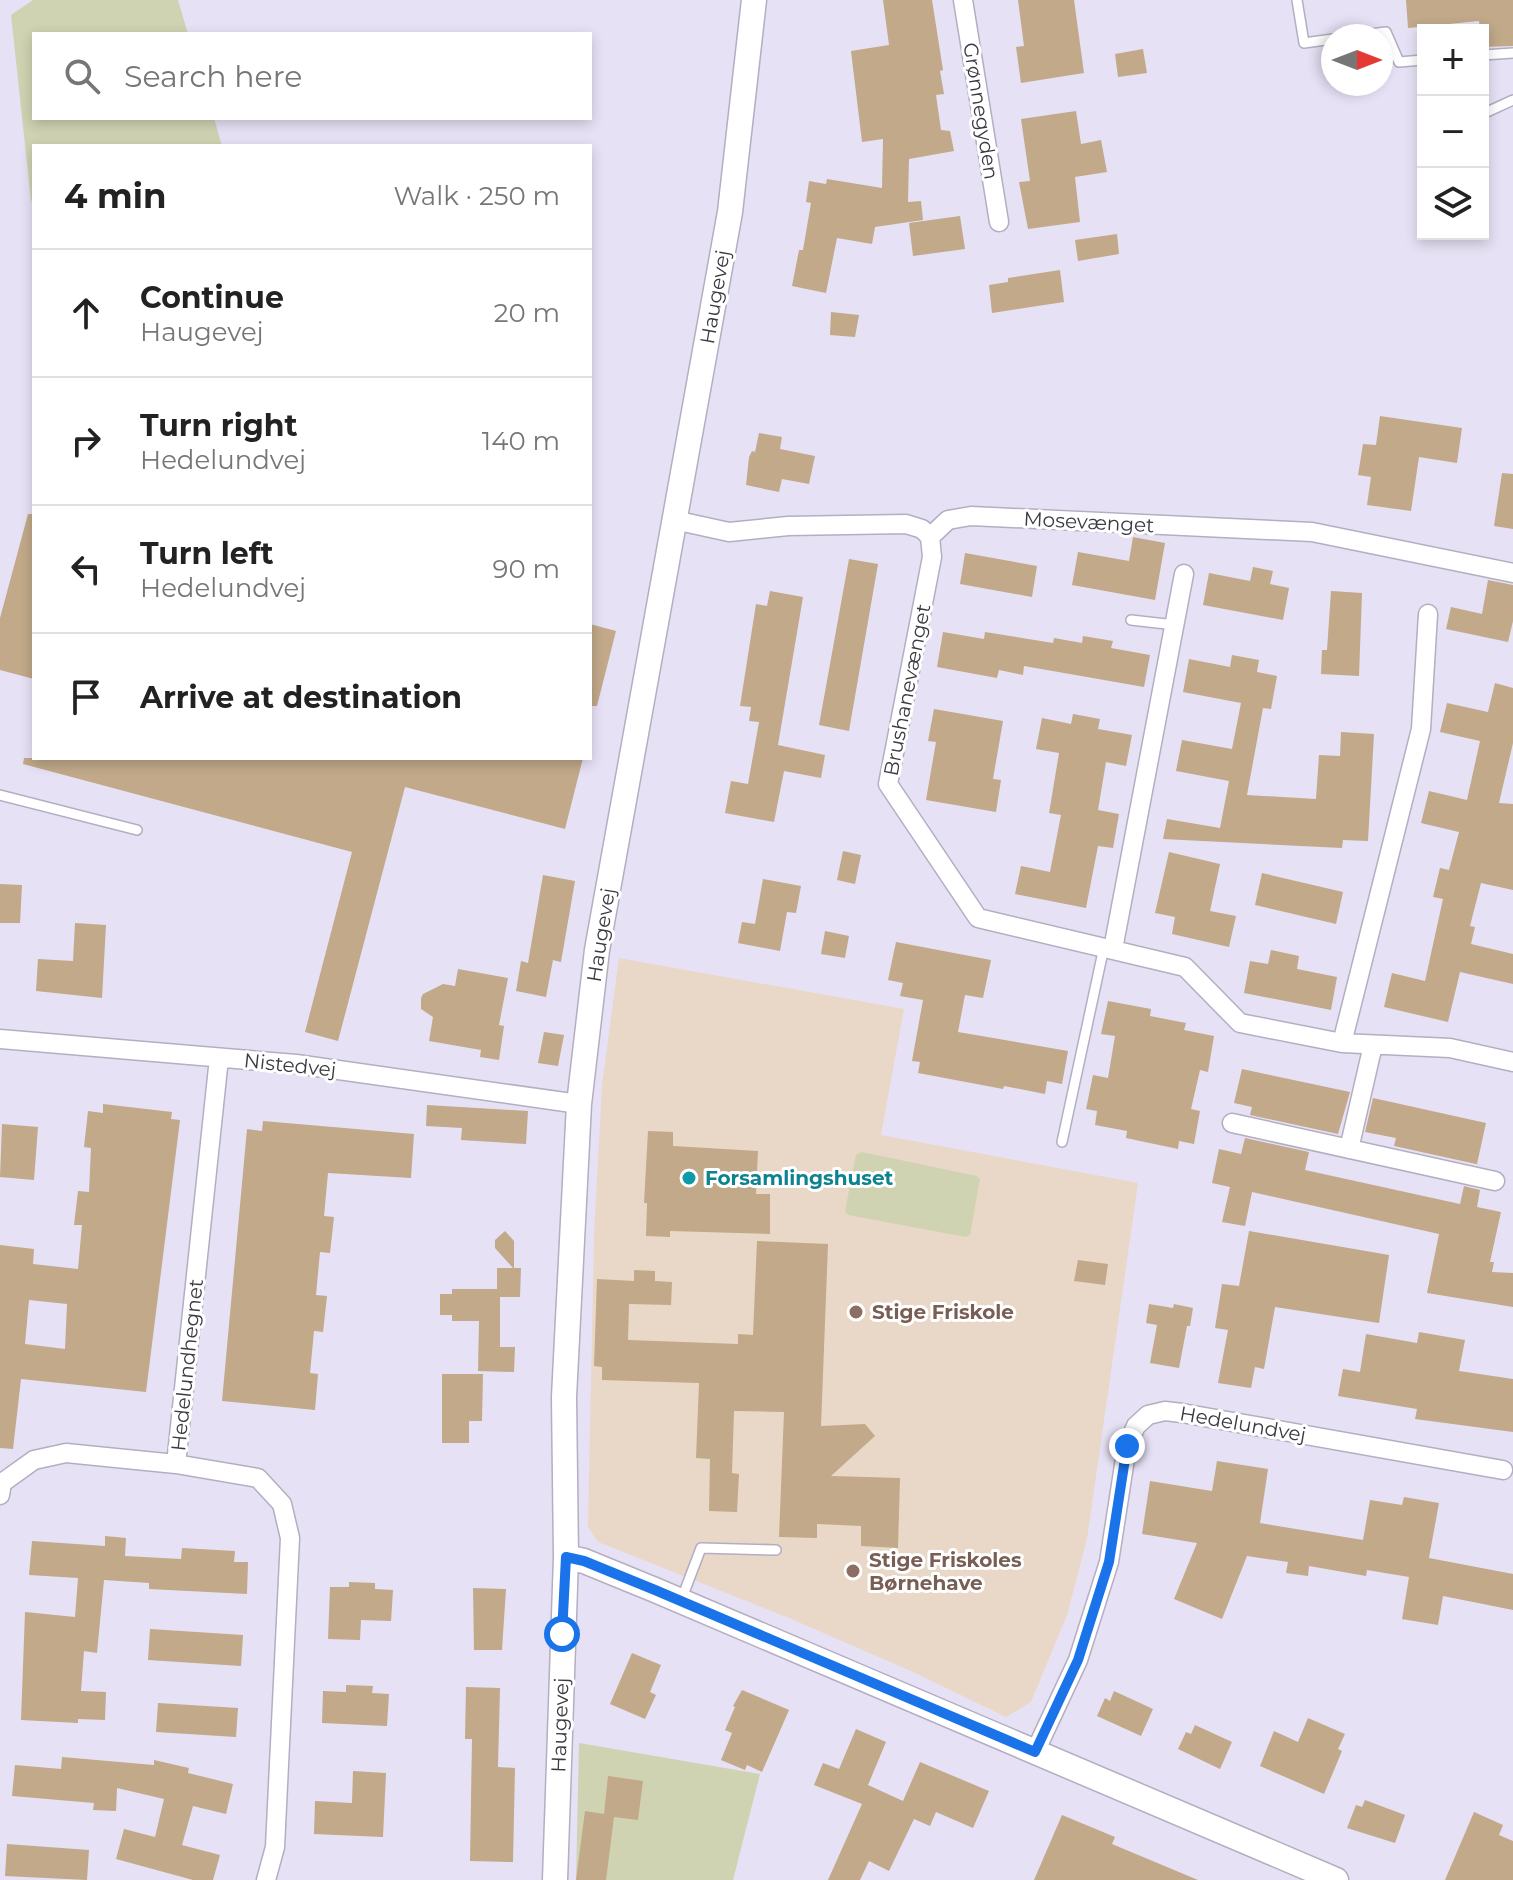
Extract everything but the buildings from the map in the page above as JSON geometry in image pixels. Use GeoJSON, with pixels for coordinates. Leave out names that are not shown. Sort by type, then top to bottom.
{"type":"FeatureCollection","features":[{"type":"Feature","properties":{"kind":"street","name":"Haugevej"},"geometry":{"type":"LineString","coordinates":[[555,1880],[566,1557],[564,1397],[579,1104],[597,950],[730,212],[754,0]]}},
{"type":"Feature","properties":{"kind":"street","name":"Grønnegyden"},"geometry":{"type":"LineString","coordinates":[[963,0],[999,222]]}},
{"type":"Feature","properties":{"kind":"street","name":"Mosevænget"},"geometry":{"type":"LineString","coordinates":[[930,537],[948,520],[971,516],[1312,532],[1513,573]]}},
{"type":"Feature","properties":{"kind":"street"},"geometry":{"type":"LineString","coordinates":[[674,520],[729,532],[788,526],[906,524],[922,529],[930,537]]}},
{"type":"Feature","properties":{"kind":"street","name":"Brushanevænget"},"geometry":{"type":"LineString","coordinates":[[930,537],[932,557],[888,784],[978,918],[1185,967],[1240,1023],[1342,1043],[1450,1048],[1513,1062]]}},
{"type":"Feature","properties":{"kind":"street"},"geometry":{"type":"LineString","coordinates":[[1108,948],[1184,574]]}},
{"type":"Feature","properties":{"kind":"street"},"geometry":{"type":"LineString","coordinates":[[1342,1043],[1421,729],[1428,614]]}},
{"type":"Feature","properties":{"kind":"street","name":"Nistedvej"},"geometry":{"type":"LineString","coordinates":[[0,1039],[296,1064],[579,1104]]}},
{"type":"Feature","properties":{"kind":"street"},"geometry":{"type":"LineString","coordinates":[[1349,1149],[1373,1045]]}},
{"type":"Feature","properties":{"kind":"street","name":"Hedelundhegnet"},"geometry":{"type":"LineString","coordinates":[[219,1058],[176,1464],[258,1478],[282,1504],[290,1538],[275,1847],[266,1880]]}},
{"type":"Feature","properties":{"kind":"street"},"geometry":{"type":"LineString","coordinates":[[1232,1123],[1495,1181]]}},
{"type":"Feature","properties":{"kind":"street","name":"Hedelundvej"},"geometry":{"type":"LineString","coordinates":[[1035,1752],[1078,1660],[1109,1562],[1127,1446],[1136,1426],[1148,1415],[1165,1411],[1182,1413],[1503,1470]]}},
{"type":"Feature","properties":{"kind":"street"},"geometry":{"type":"LineString","coordinates":[[1,1487],[34,1460],[66,1453],[176,1464]]}},
{"type":"Feature","properties":{"kind":"street"},"geometry":{"type":"LineString","coordinates":[[566,1557],[584,1561],[681,1601],[1336,1880]]}},
{"type":"Feature","properties":{"kind":"lane"},"geometry":{"type":"LineString","coordinates":[[1297,0],[1304,43],[1321,41]]}},
{"type":"Feature","properties":{"kind":"lane"},"geometry":{"type":"LineString","coordinates":[[1393,48],[1399,62],[1417,60]]}},
{"type":"Feature","properties":{"kind":"lane"},"geometry":{"type":"LineString","coordinates":[[1489,55],[1513,53]]}},
{"type":"Feature","properties":{"kind":"lane"},"geometry":{"type":"LineString","coordinates":[[1489,111],[1513,100]]}},
{"type":"Feature","properties":{"kind":"lane"},"geometry":{"type":"LineString","coordinates":[[1131,620],[1175,625]]}},
{"type":"Feature","properties":{"kind":"lane"},"geometry":{"type":"LineString","coordinates":[[0,795],[137,830]]}},
{"type":"Feature","properties":{"kind":"lane"},"geometry":{"type":"LineString","coordinates":[[1062,1142],[1108,948]]}},
{"type":"Feature","properties":{"kind":"lane"},"geometry":{"type":"LineString","coordinates":[[681,1601],[701,1548],[776,1550]]}},
{"type":"Feature","properties":{"kind":"shaded area","name":"Stige Friskole"},"geometry":{"type":"Polygon","coordinates":[[[619,958],[904,1009],[881,1135],[1138,1183],[1087,1539],[1067,1615],[1031,1702],[1006,1717],[789,1618],[598,1542],[588,1527],[594,1235],[602,1085],[619,958]]]}},
{"type":"Feature","properties":{"kind":"green space"},"geometry":{"type":"Polygon","coordinates":[[[33,0],[178,0],[187,32],[32,32],[32,120],[215,120],[221,144],[32,144],[31,201],[11,15],[33,0]]]}},
{"type":"Feature","properties":{"kind":"green space"},"geometry":{"type":"Polygon","coordinates":[[[862,1152],[977,1176],[980,1179],[970,1235],[966,1237],[848,1215],[845,1211],[856,1155],[862,1152]]]}},
{"type":"Feature","properties":{"kind":"green space"},"geometry":{"type":"Polygon","coordinates":[[[579,1743],[760,1774],[733,1880],[576,1880],[579,1743]]]}},
{"type":"Feature","properties":{"kind":"place","name":"Forsamlingshuset"},"geometry":{"type":"Point","coordinates":[689,1178]}},
{"type":"Feature","properties":{"kind":"place","name":"Stige Friskole"},"geometry":{"type":"Point","coordinates":[856,1312]}},
{"type":"Feature","properties":{"kind":"place","name":"Stige Friskoles Børnehave"},"geometry":{"type":"Point","coordinates":[853,1571]}},
{"type":"Feature","properties":{"kind":"route"},"geometry":{"type":"LineString","coordinates":[[562,1634],[566,1557],[584,1561],[655,1590],[1035,1752],[1078,1660],[1109,1562],[1127,1446]]}}]}
